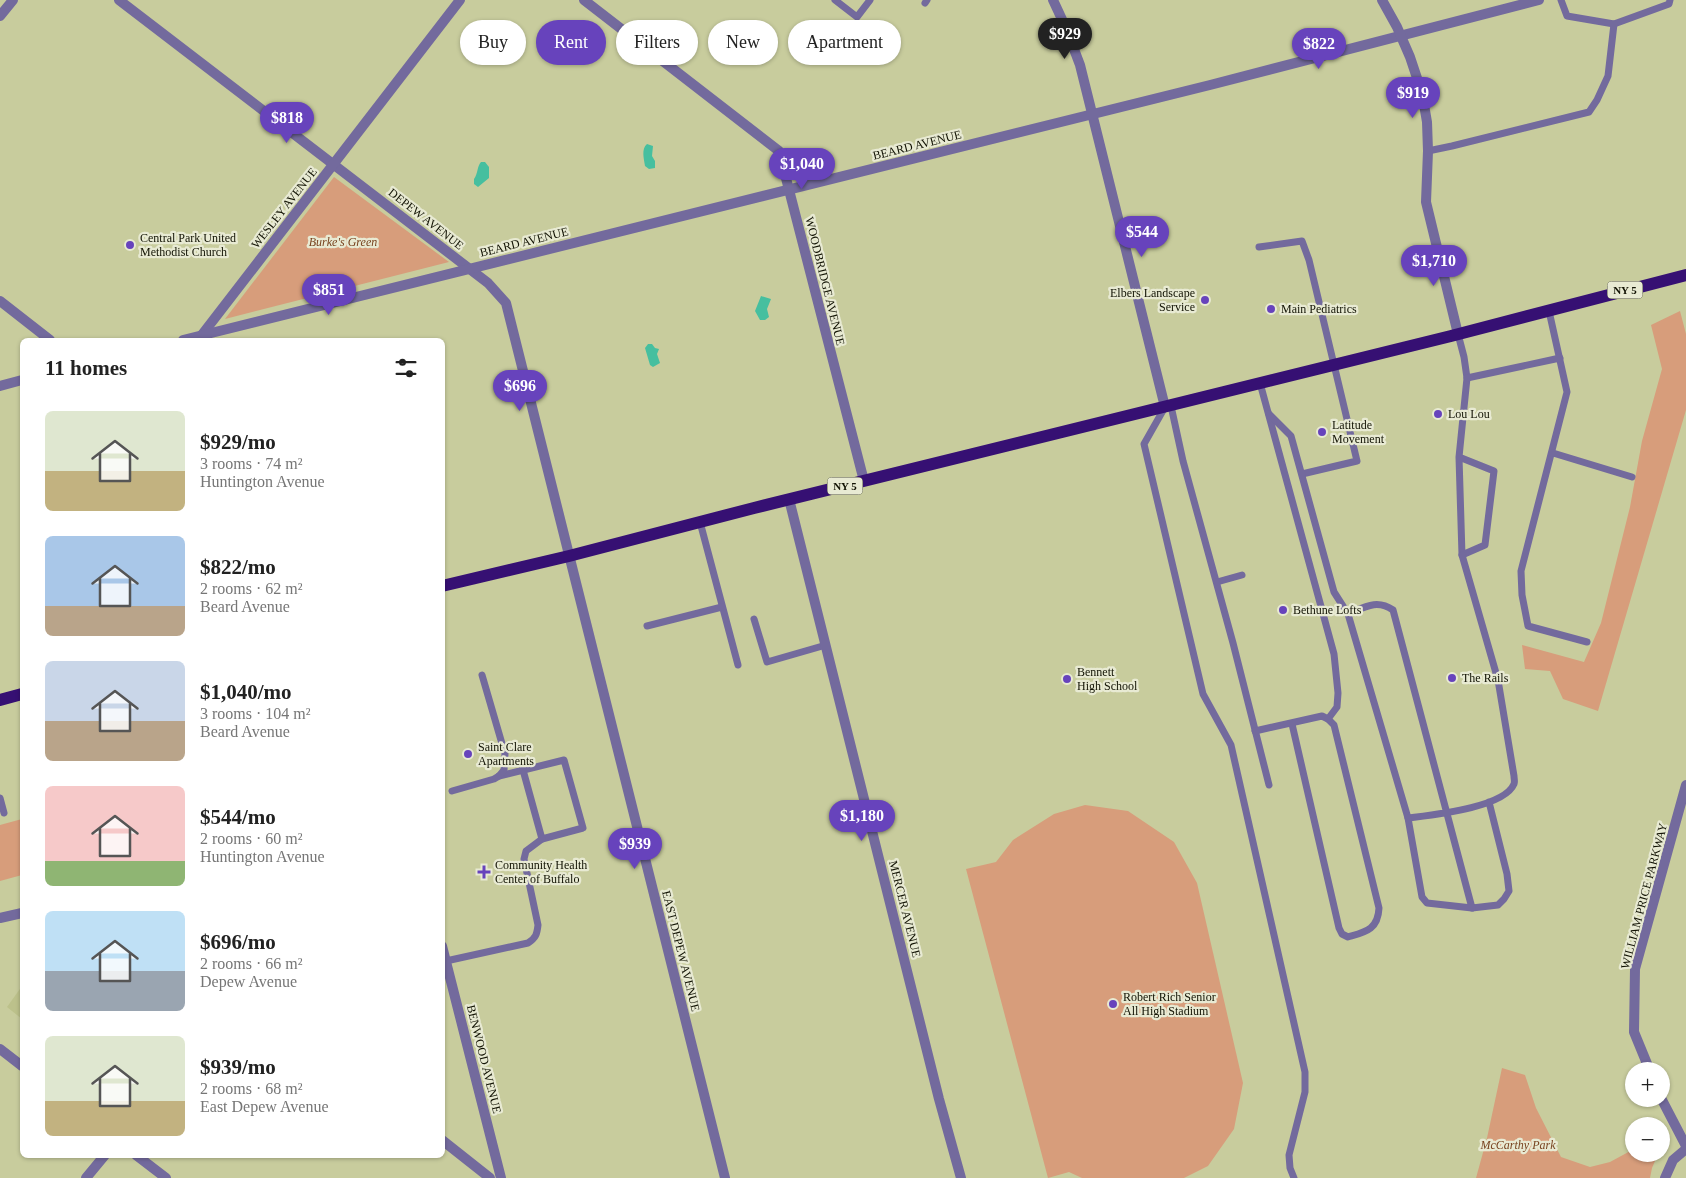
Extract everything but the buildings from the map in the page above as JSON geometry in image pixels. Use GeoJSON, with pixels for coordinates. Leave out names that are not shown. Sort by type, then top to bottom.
{"type":"FeatureCollection","features":[{"type":"Feature","properties":{"kind":"main road","name":"NY 5"},"geometry":{"type":"LineString","coordinates":[[445,585],[1458,334],[1686,275]]}},
{"type":"Feature","properties":{"kind":"main road"},"geometry":{"type":"LineString","coordinates":[[0,700],[20,695]]}},
{"type":"Feature","properties":{"kind":"street"},"geometry":{"type":"LineString","coordinates":[[0,16],[13,0]]}},
{"type":"Feature","properties":{"kind":"street","name":"DEPEW AVENUE"},"geometry":{"type":"LineString","coordinates":[[119,0],[469,268],[488,283],[506,303],[569,556]]}},
{"type":"Feature","properties":{"kind":"street","name":"WESLEY AVENUE"},"geometry":{"type":"LineString","coordinates":[[201,336],[460,0]]}},
{"type":"Feature","properties":{"kind":"street","name":"WOODBRIDGE AVENUE"},"geometry":{"type":"LineString","coordinates":[[584,0],[779,151],[864,482]]}},
{"type":"Feature","properties":{"kind":"street"},"geometry":{"type":"LineString","coordinates":[[1053,0],[1080,65],[1168,406]]}},
{"type":"Feature","properties":{"kind":"street"},"geometry":{"type":"LineString","coordinates":[[1382,0],[1410,56],[1422,93],[1427,122],[1426,202],[1458,334]]}},
{"type":"Feature","properties":{"kind":"street","name":"BEARD AVENUE"},"geometry":{"type":"LineString","coordinates":[[192,338],[1093,115],[1540,0]]}},
{"type":"Feature","properties":{"kind":"street"},"geometry":{"type":"LineString","coordinates":[[0,302],[47,338]]}},
{"type":"Feature","properties":{"kind":"street"},"geometry":{"type":"LineString","coordinates":[[0,386],[20,381]]}},
{"type":"Feature","properties":{"kind":"street","name":"MERCER AVENUE"},"geometry":{"type":"LineString","coordinates":[[789,499],[939,1099],[961,1178]]}},
{"type":"Feature","properties":{"kind":"street","name":"EAST DEPEW AVENUE"},"geometry":{"type":"LineString","coordinates":[[569,556],[725,1178]]}},
{"type":"Feature","properties":{"kind":"street","name":"WILLIAM PRICE PARKWAY"},"geometry":{"type":"LineString","coordinates":[[1646,1062],[1634,1032],[1635,969],[1686,785]]}},
{"type":"Feature","properties":{"kind":"street"},"geometry":{"type":"LineString","coordinates":[[0,918],[20,913]]}},
{"type":"Feature","properties":{"kind":"street","name":"BENWOOD AVENUE"},"geometry":{"type":"LineString","coordinates":[[445,957],[501,1178]]}},
{"type":"Feature","properties":{"kind":"street"},"geometry":{"type":"LineString","coordinates":[[0,1049],[20,1064]]}},
{"type":"Feature","properties":{"kind":"street"},"geometry":{"type":"LineString","coordinates":[[1665,1178],[1673,1160],[1686,1148],[1666,1107]]}},
{"type":"Feature","properties":{"kind":"street"},"geometry":{"type":"LineString","coordinates":[[445,1142],[490,1178]]}},
{"type":"Feature","properties":{"kind":"street"},"geometry":{"type":"LineString","coordinates":[[86,1178],[103,1158]]}},
{"type":"Feature","properties":{"kind":"street"},"geometry":{"type":"LineString","coordinates":[[140,1158],[166,1178]]}},
{"type":"Feature","properties":{"kind":"lane"},"geometry":{"type":"LineString","coordinates":[[835,0],[856,17],[870,0]]}},
{"type":"Feature","properties":{"kind":"lane"},"geometry":{"type":"LineString","coordinates":[[1561,0],[1567,16],[1614,24],[1669,4],[1670,0]]}},
{"type":"Feature","properties":{"kind":"lane"},"geometry":{"type":"LineString","coordinates":[[1428,151],[1588,112],[1608,76],[1614,24]]}},
{"type":"Feature","properties":{"kind":"lane"},"geometry":{"type":"LineString","coordinates":[[1259,247],[1302,241],[1309,260],[1357,461],[1302,474]]}},
{"type":"Feature","properties":{"kind":"lane"},"geometry":{"type":"LineString","coordinates":[[1549,310],[1567,392],[1521,571],[1522,595],[1528,626],[1587,642]]}},
{"type":"Feature","properties":{"kind":"lane"},"geometry":{"type":"LineString","coordinates":[[1408,818],[1447,813],[1489,802],[1506,794],[1514,784],[1498,680],[1462,555],[1459,457],[1467,378],[1458,334]]}},
{"type":"Feature","properties":{"kind":"lane"},"geometry":{"type":"LineString","coordinates":[[1467,378],[1560,358]]}},
{"type":"Feature","properties":{"kind":"lane"},"geometry":{"type":"LineString","coordinates":[[1260,383],[1335,656],[1338,693],[1337,707],[1328,719]]}},
{"type":"Feature","properties":{"kind":"lane"},"geometry":{"type":"LineString","coordinates":[[1168,406],[1217,582],[1269,785]]}},
{"type":"Feature","properties":{"kind":"lane"},"geometry":{"type":"LineString","coordinates":[[1168,406],[1144,444],[1203,694],[1231,745],[1305,1072],[1305,1092],[1289,1155],[1294,1178]]}},
{"type":"Feature","properties":{"kind":"lane"},"geometry":{"type":"LineString","coordinates":[[1268,414],[1291,436],[1334,592],[1348,614],[1408,818],[1422,897],[1427,903],[1472,908],[1498,905],[1509,891],[1507,874],[1489,802]]}},
{"type":"Feature","properties":{"kind":"lane"},"geometry":{"type":"LineString","coordinates":[[1553,452],[1632,477]]}},
{"type":"Feature","properties":{"kind":"lane"},"geometry":{"type":"LineString","coordinates":[[1459,457],[1494,471],[1485,545],[1462,555]]}},
{"type":"Feature","properties":{"kind":"lane"},"geometry":{"type":"LineString","coordinates":[[700,522],[738,665]]}},
{"type":"Feature","properties":{"kind":"lane"},"geometry":{"type":"LineString","coordinates":[[1217,582],[1242,576]]}},
{"type":"Feature","properties":{"kind":"lane"},"geometry":{"type":"LineString","coordinates":[[1348,614],[1374,604],[1385,604],[1393,610],[1472,908]]}},
{"type":"Feature","properties":{"kind":"lane"},"geometry":{"type":"LineString","coordinates":[[647,626],[722,607]]}},
{"type":"Feature","properties":{"kind":"lane"},"geometry":{"type":"LineString","coordinates":[[754,619],[767,662],[826,645]]}},
{"type":"Feature","properties":{"kind":"lane"},"geometry":{"type":"LineString","coordinates":[[482,675],[505,754],[504,770],[499,776]]}},
{"type":"Feature","properties":{"kind":"lane"},"geometry":{"type":"LineString","coordinates":[[1255,731],[1322,716],[1334,725],[1379,908],[1378,920],[1369,931],[1348,937],[1342,934],[1337,920],[1292,724]]}},
{"type":"Feature","properties":{"kind":"lane"},"geometry":{"type":"LineString","coordinates":[[446,961],[534,939],[537,934],[538,925],[524,859],[526,851],[530,846],[542,839],[583,828],[564,760],[499,776],[452,791]]}},
{"type":"Feature","properties":{"kind":"lane"},"geometry":{"type":"LineString","coordinates":[[523,770],[542,839]]}},
{"type":"Feature","properties":{"kind":"lane"},"geometry":{"type":"LineString","coordinates":[[0,798],[4,813]]}},
{"type":"Feature","properties":{"kind":"shaded area"},"geometry":{"type":"Polygon","coordinates":[[[20,989],[20,1017],[7,1007],[20,989]]]}},
{"type":"Feature","properties":{"kind":"green space","name":"Burke's Green"},"geometry":{"type":"Polygon","coordinates":[[[334,177],[449,262],[225,319],[334,177]]]}},
{"type":"Feature","properties":{"kind":"green space"},"geometry":{"type":"Polygon","coordinates":[[[1680,311],[1686,334],[1686,410],[1598,711],[1563,699],[1550,671],[1525,669],[1522,645],[1584,662],[1601,623],[1630,507],[1642,441],[1662,369],[1651,325],[1680,311]]]}},
{"type":"Feature","properties":{"kind":"green space"},"geometry":{"type":"Polygon","coordinates":[[[1085,805],[1128,811],[1174,842],[1197,883],[1243,1083],[1234,1129],[1208,1166],[1184,1178],[1082,1178],[1069,1172],[1048,1178],[966,869],[996,862],[1013,840],[1054,814],[1085,805]]]}},
{"type":"Feature","properties":{"kind":"green space"},"geometry":{"type":"Polygon","coordinates":[[[20,820],[20,876],[0,881],[0,825],[20,820]]]}},
{"type":"Feature","properties":{"kind":"green space","name":"McCarthy Park"},"geometry":{"type":"Polygon","coordinates":[[[1502,1068],[1525,1075],[1536,1108],[1561,1157],[1590,1167],[1610,1162],[1625,1154],[1625,1162],[1655,1162],[1650,1178],[1476,1178],[1487,1138],[1502,1068]]]}},
{"type":"Feature","properties":{"kind":"water"},"geometry":{"type":"Polygon","coordinates":[[[647,144],[653,146],[652,156],[655,161],[655,168],[649,169],[645,166],[643,151],[647,144]]]}},
{"type":"Feature","properties":{"kind":"water"},"geometry":{"type":"Polygon","coordinates":[[[481,162],[485,162],[489,167],[489,178],[478,187],[474,184],[474,179],[481,162]]]}},
{"type":"Feature","properties":{"kind":"water"},"geometry":{"type":"Polygon","coordinates":[[[761,296],[771,299],[767,309],[769,317],[765,320],[760,320],[755,311],[761,296]]]}},
{"type":"Feature","properties":{"kind":"water"},"geometry":{"type":"Polygon","coordinates":[[[648,344],[652,344],[655,348],[659,349],[657,354],[660,363],[653,367],[650,365],[645,348],[648,344]]]}},
{"type":"Feature","properties":{"kind":"place","name":"Central Park United Methodist Church"},"geometry":{"type":"Point","coordinates":[130,245]}},
{"type":"Feature","properties":{"kind":"place","name":"Elbers Landscape Service"},"geometry":{"type":"Point","coordinates":[1205,300]}},
{"type":"Feature","properties":{"kind":"place","name":"Main Pediatrics"},"geometry":{"type":"Point","coordinates":[1271,309]}},
{"type":"Feature","properties":{"kind":"place","name":"Lou Lou"},"geometry":{"type":"Point","coordinates":[1438,414]}},
{"type":"Feature","properties":{"kind":"place","name":"Latitude Movement"},"geometry":{"type":"Point","coordinates":[1322,432]}},
{"type":"Feature","properties":{"kind":"place","name":"Bethune Lofts"},"geometry":{"type":"Point","coordinates":[1283,610]}},
{"type":"Feature","properties":{"kind":"place","name":"The Rails"},"geometry":{"type":"Point","coordinates":[1452,678]}},
{"type":"Feature","properties":{"kind":"place","name":"Bennett High School"},"geometry":{"type":"Point","coordinates":[1067,679]}},
{"type":"Feature","properties":{"kind":"place","name":"Saint Clare Apartments"},"geometry":{"type":"Point","coordinates":[468,754]}},
{"type":"Feature","properties":{"kind":"place","name":"Community Health Center of Buffalo"},"geometry":{"type":"Point","coordinates":[484,872]}},
{"type":"Feature","properties":{"kind":"place","name":"Robert Rich Senior All High Stadium"},"geometry":{"type":"Point","coordinates":[1113,1004]}}]}
